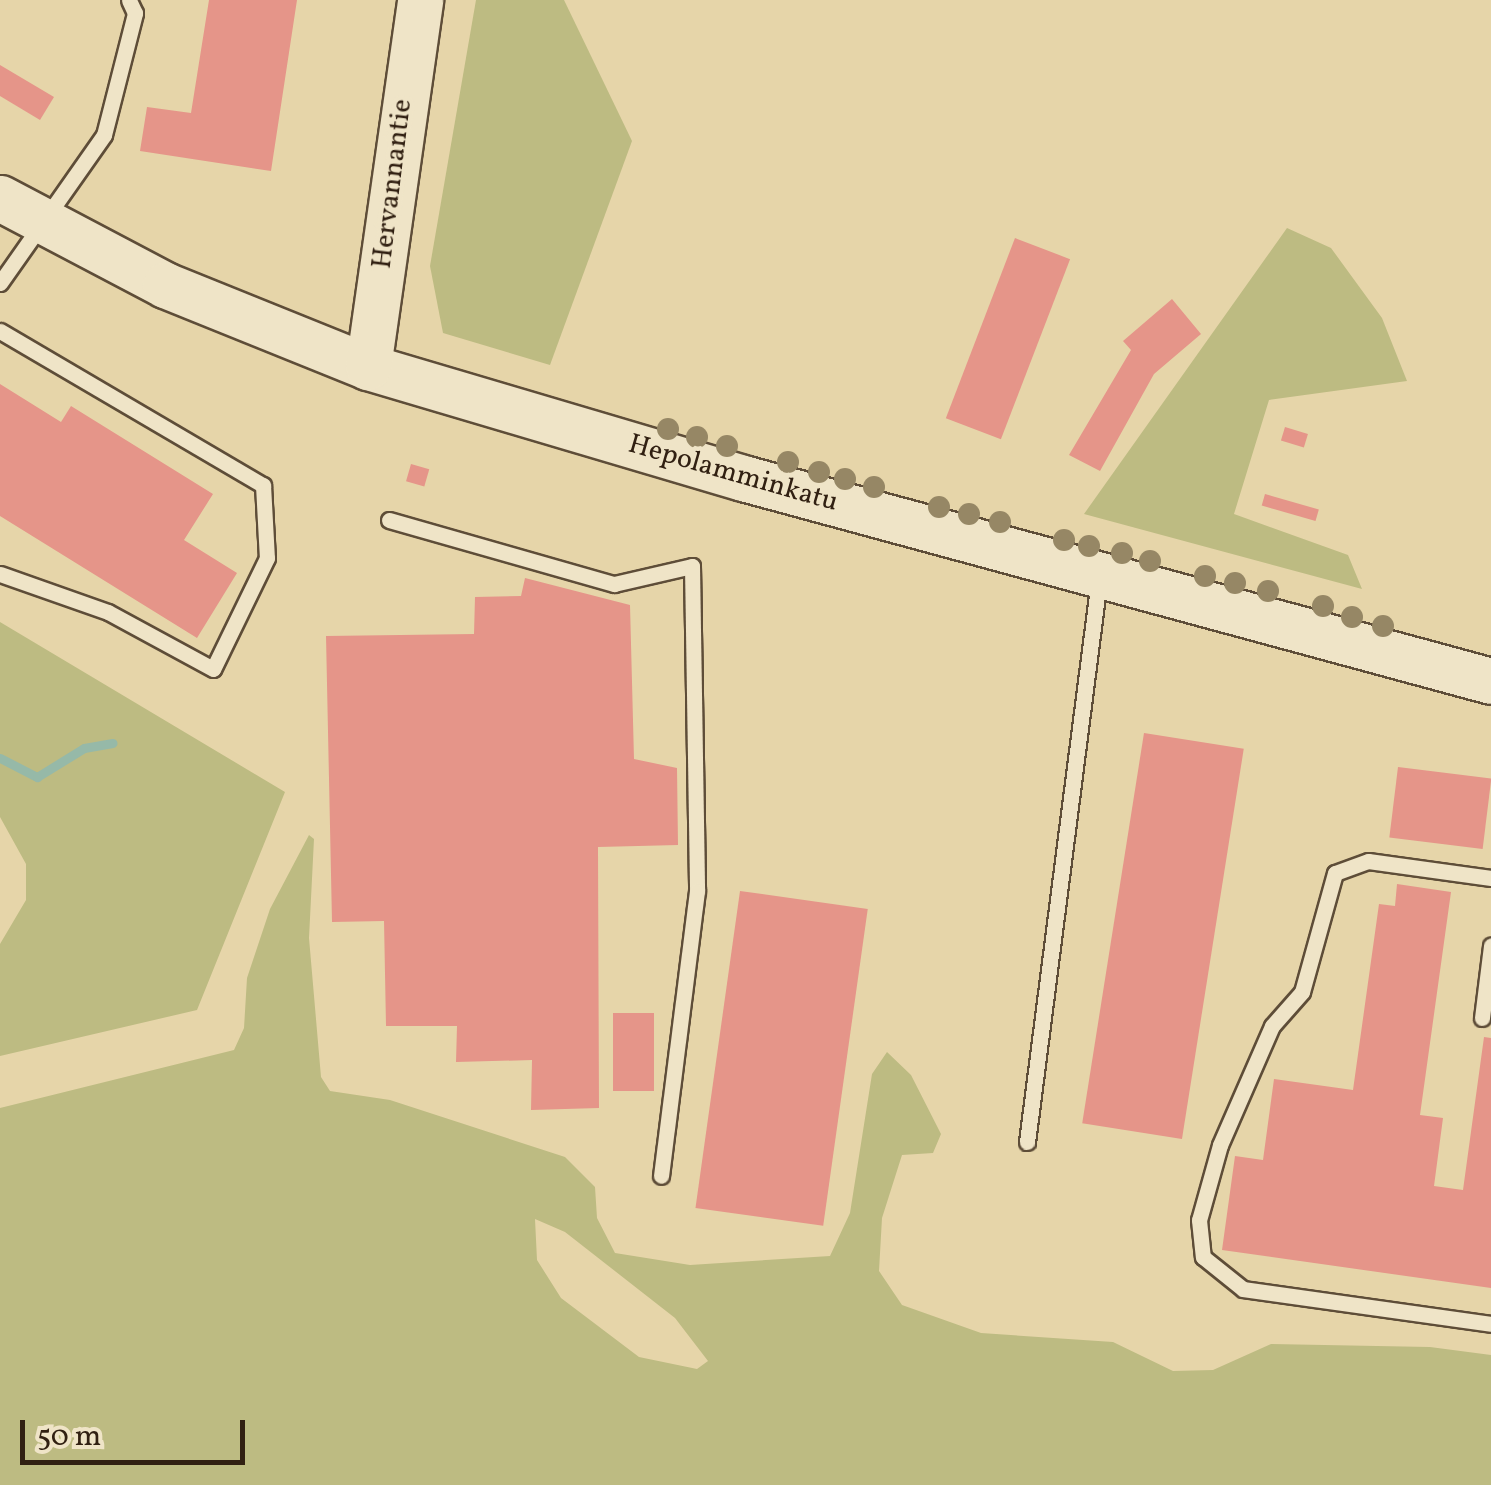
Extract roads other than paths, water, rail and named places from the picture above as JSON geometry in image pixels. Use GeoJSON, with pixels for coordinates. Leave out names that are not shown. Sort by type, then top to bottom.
{"type":"FeatureCollection","features":[{"type":"Feature","properties":{"kind":"main road","name":"Hervannantie"},"geometry":{"type":"LineString","coordinates":[[368,367],[420,0]]}},
{"type":"Feature","properties":{"kind":"main road","name":"Hepolamminkatu"},"geometry":{"type":"LineString","coordinates":[[0,198],[237,317],[368,367],[1099,576],[1491,681]]}},
{"type":"Feature","properties":{"kind":"lane"},"geometry":{"type":"LineString","coordinates":[[0,283],[104,135],[135,14],[129,0]]}},
{"type":"Feature","properties":{"kind":"lane"},"geometry":{"type":"LineString","coordinates":[[0,331],[263,484],[267,558],[213,669],[108,612],[0,574]]}},
{"type":"Feature","properties":{"kind":"lane"},"geometry":{"type":"LineString","coordinates":[[389,520],[614,584],[692,566],[697,890],[661,1176]]}},
{"type":"Feature","properties":{"kind":"lane"},"geometry":{"type":"LineString","coordinates":[[1027,1142],[1099,576]]}},
{"type":"Feature","properties":{"kind":"lane"},"geometry":{"type":"LineString","coordinates":[[1491,878],[1368,862],[1335,873],[1302,992],[1272,1026],[1220,1145],[1199,1220],[1204,1257],[1243,1289],[1491,1324]]}},
{"type":"Feature","properties":{"kind":"lane"},"geometry":{"type":"LineString","coordinates":[[1482,1018],[1491,946]]}},
{"type":"Feature","properties":{"kind":"waterway"},"geometry":{"type":"LineString","coordinates":[[0,758],[37,777],[84,748],[113,743]]}}]}
